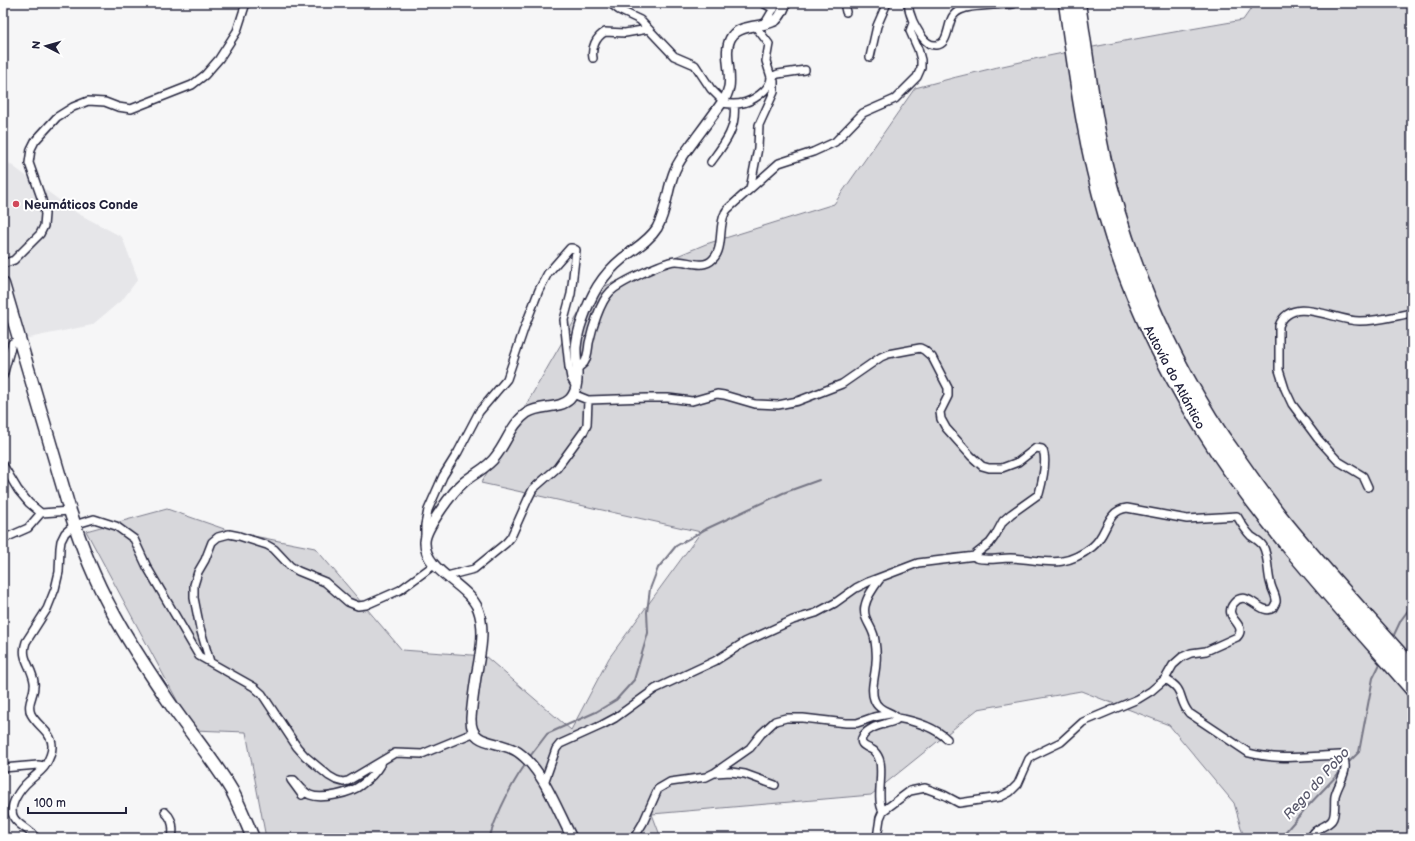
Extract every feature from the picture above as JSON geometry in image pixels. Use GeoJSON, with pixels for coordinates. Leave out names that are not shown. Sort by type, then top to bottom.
{"type":"FeatureCollection","features":[{"type":"Feature","properties":{"kind":"highway","name":"Autovía do Atlántico"},"geometry":{"type":"LineString","coordinates":[[1066,3],[1080,104],[1096,181],[1106,217],[1124,269],[1156,345],[1194,415],[1233,474],[1263,514],[1412,689]]}},
{"type":"Feature","properties":{"kind":"highway","name":"Autovía do Atlántico"},"geometry":{"type":"LineString","coordinates":[[1078,3],[1089,83],[1104,162],[1128,242],[1159,322],[1181,368],[1211,420],[1284,522],[1412,668]]}},
{"type":"Feature","properties":{"kind":"main road"},"geometry":{"type":"LineString","coordinates":[[3,284],[70,512],[83,549],[111,610],[167,699],[231,791],[246,820],[253,838]]}},
{"type":"Feature","properties":{"kind":"street"},"geometry":{"type":"LineString","coordinates":[[3,264],[14,260],[40,234],[44,226],[45,214],[30,163],[30,149],[35,141],[57,117],[73,107],[88,101],[105,102],[118,107],[131,109],[192,85],[205,75],[219,59],[237,31],[246,3]]}},
{"type":"Feature","properties":{"kind":"street"},"geometry":{"type":"LineString","coordinates":[[610,3],[619,10],[640,20],[674,56],[697,67],[711,89],[723,102],[734,104],[753,100],[769,85],[771,77]]}},
{"type":"Feature","properties":{"kind":"street"},"geometry":{"type":"LineString","coordinates":[[760,26],[775,6],[763,3]]}},
{"type":"Feature","properties":{"kind":"street"},"geometry":{"type":"LineString","coordinates":[[425,538],[451,496],[465,481],[492,462],[521,418],[535,408],[565,403],[574,391],[577,368],[576,348],[578,336],[581,323],[594,292],[602,279],[611,269],[646,241],[657,228],[676,168],[682,157],[723,102],[729,87],[730,77],[728,44],[731,37],[735,32],[741,29],[760,26],[777,20],[786,3]]}},
{"type":"Feature","properties":{"kind":"street"},"geometry":{"type":"LineString","coordinates":[[844,3],[846,12]]}},
{"type":"Feature","properties":{"kind":"street"},"geometry":{"type":"LineString","coordinates":[[870,57],[877,26],[887,3]]}},
{"type":"Feature","properties":{"kind":"street"},"geometry":{"type":"LineString","coordinates":[[908,3],[908,9],[913,23],[925,40],[930,44],[936,45],[945,39],[953,16],[964,8],[1013,4]]}},
{"type":"Feature","properties":{"kind":"street"},"geometry":{"type":"LineString","coordinates":[[577,368],[588,356],[592,331],[603,303],[610,292],[623,283],[648,271],[675,261],[706,264],[713,260],[718,253],[725,213],[779,163],[813,152],[835,142],[863,113],[894,99],[900,94],[916,77],[921,68],[921,60],[918,49],[910,31],[913,23]]}},
{"type":"Feature","properties":{"kind":"street"},"geometry":{"type":"LineString","coordinates":[[750,189],[758,148],[759,125],[774,92],[774,81],[771,77],[766,62],[769,44],[760,26]]}},
{"type":"Feature","properties":{"kind":"street"},"geometry":{"type":"LineString","coordinates":[[594,58],[593,49],[597,39],[605,32],[625,33],[648,29]]}},
{"type":"Feature","properties":{"kind":"street"},"geometry":{"type":"LineString","coordinates":[[771,77],[778,74],[805,70]]}},
{"type":"Feature","properties":{"kind":"street"},"geometry":{"type":"LineString","coordinates":[[711,162],[728,138],[734,125],[734,104]]}},
{"type":"Feature","properties":{"kind":"street"},"geometry":{"type":"LineString","coordinates":[[572,838],[544,783],[530,763],[518,752],[499,743],[482,739],[473,733],[471,718],[481,646],[482,626],[480,615],[474,600],[430,560],[425,543],[425,525],[428,510],[443,476],[458,452],[479,412],[507,379],[532,306],[548,273],[570,248],[576,250],[576,255],[571,294],[564,320],[569,367],[574,391],[588,400],[654,398],[692,401],[717,394],[756,404],[787,404],[842,384],[881,357],[917,348],[924,350],[935,363],[948,388],[948,396],[940,412],[941,419],[950,433],[982,466],[1002,468],[1013,465],[1036,448],[1042,448],[1045,455],[1044,472],[1039,494],[1003,521],[990,543],[975,556]]}},
{"type":"Feature","properties":{"kind":"street"},"geometry":{"type":"LineString","coordinates":[[1368,487],[1363,476],[1338,461],[1318,439],[1292,404],[1279,370],[1279,326],[1287,314],[1305,310],[1318,312],[1344,320],[1362,322],[1412,312]]}},
{"type":"Feature","properties":{"kind":"street"},"geometry":{"type":"LineString","coordinates":[[3,376],[12,343],[19,340]]}},
{"type":"Feature","properties":{"kind":"street"},"geometry":{"type":"LineString","coordinates":[[447,576],[474,570],[501,548],[511,537],[534,489],[557,468],[584,431],[587,424],[588,400]]}},
{"type":"Feature","properties":{"kind":"street"},"geometry":{"type":"LineString","coordinates":[[3,465],[18,490],[29,503],[41,513],[70,512]]}},
{"type":"Feature","properties":{"kind":"street"},"geometry":{"type":"LineString","coordinates":[[544,783],[554,753],[560,744],[615,718],[655,689],[683,674],[715,661],[745,642],[793,620],[816,613],[835,603],[856,588],[918,563],[975,556],[978,559],[1010,558],[1049,563],[1071,559],[1092,547],[1103,534],[1112,515],[1122,509],[1137,509],[1187,519],[1238,516],[1243,526],[1263,546],[1270,582],[1276,599],[1274,606],[1267,610],[1249,600],[1236,600],[1231,611],[1232,619],[1240,626],[1241,630],[1237,637],[1206,651],[1191,653],[1182,657],[1173,664],[1165,679],[1138,699],[1084,722],[1061,742],[1032,756],[1018,784],[1015,788],[1003,796],[960,803],[925,788],[910,791],[883,811],[880,818],[877,838]]}},
{"type":"Feature","properties":{"kind":"street"},"geometry":{"type":"LineString","coordinates":[[3,539],[28,528],[41,513]]}},
{"type":"Feature","properties":{"kind":"street"},"geometry":{"type":"LineString","coordinates":[[36,838],[28,829],[14,818],[12,809],[19,793],[45,766],[52,752],[52,740],[36,722],[29,708],[34,683],[25,659],[24,647],[39,622],[57,582],[61,541],[65,533],[74,525],[94,519],[116,526],[134,539],[147,567],[199,656],[254,687],[262,694],[297,747],[311,761],[336,780],[342,782],[348,781],[395,753],[422,754],[473,733]]}},
{"type":"Feature","properties":{"kind":"street"},"geometry":{"type":"LineString","coordinates":[[210,662],[200,628],[194,598],[194,585],[198,572],[205,560],[212,542],[218,537],[229,534],[267,545],[294,568],[324,582],[348,602],[358,606],[366,605],[400,590],[434,565]]}},
{"type":"Feature","properties":{"kind":"street"},"geometry":{"type":"LineString","coordinates":[[880,579],[866,600],[864,607],[867,622],[874,637],[876,662],[873,686],[874,700],[881,708],[890,714],[895,715],[897,718],[931,728],[946,739]]}},
{"type":"Feature","properties":{"kind":"street"},"geometry":{"type":"LineString","coordinates":[[1165,679],[1176,685],[1185,708],[1189,713],[1249,753],[1259,756],[1310,757],[1340,755],[1344,757],[1346,766],[1336,793],[1333,818],[1315,831],[1311,838]]}},
{"type":"Feature","properties":{"kind":"street"},"geometry":{"type":"LineString","coordinates":[[634,838],[643,823],[658,788],[670,782],[706,776],[714,773],[750,748],[761,734],[775,721],[786,718],[803,718],[857,723],[874,717],[890,714]]}},
{"type":"Feature","properties":{"kind":"street"},"geometry":{"type":"LineString","coordinates":[[883,811],[881,809],[880,799],[882,774],[879,759],[873,750],[863,745],[862,738],[867,732],[892,722],[897,718]]}},
{"type":"Feature","properties":{"kind":"street"},"geometry":{"type":"LineString","coordinates":[[302,795],[291,780],[294,780],[309,795],[318,797],[327,796],[345,792],[360,786],[372,775],[381,762]]}},
{"type":"Feature","properties":{"kind":"street"},"geometry":{"type":"LineString","coordinates":[[3,768],[38,764],[45,766]]}},
{"type":"Feature","properties":{"kind":"street"},"geometry":{"type":"LineString","coordinates":[[714,773],[731,772],[746,774],[775,785]]}},
{"type":"Feature","properties":{"kind":"street"},"geometry":{"type":"LineString","coordinates":[[165,812],[171,819],[173,826],[172,838]]}},
{"type":"Feature","properties":{"kind":"shaded area"},"geometry":{"type":"Polygon","coordinates":[[[1255,3],[1412,3],[1412,838],[1244,838],[1234,803],[1169,725],[1081,691],[978,709],[871,795],[652,814],[661,838],[266,838],[246,732],[193,730],[86,531],[167,509],[233,532],[315,548],[402,650],[485,656],[571,730],[609,658],[701,532],[481,483],[591,292],[706,244],[834,204],[915,88],[1037,58],[1243,20],[1255,3]]]}},
{"type":"Feature","properties":{"kind":"shaded area"},"geometry":{"type":"Polygon","coordinates":[[[3,159],[77,213],[122,237],[138,279],[123,299],[92,325],[19,340],[3,284],[3,159]]]}},
{"type":"Feature","properties":{"kind":"waterway"},"geometry":{"type":"LineString","coordinates":[[531,755],[547,734],[596,712],[616,700],[634,680],[648,633],[647,612],[650,589],[658,568],[676,546],[706,529],[783,493],[819,480]]}},
{"type":"Feature","properties":{"kind":"waterway","name":"Rego do Pobo"},"geometry":{"type":"LineString","coordinates":[[1392,639],[1401,620],[1412,605]]}},
{"type":"Feature","properties":{"kind":"waterway","name":"Rego do Pobo"},"geometry":{"type":"LineString","coordinates":[[1347,764],[1359,752],[1373,678],[1381,662]]}},
{"type":"Feature","properties":{"kind":"waterway"},"geometry":{"type":"LineString","coordinates":[[489,838],[504,800],[525,765]]}},
{"type":"Feature","properties":{"kind":"waterway","name":"Rego do Pobo"},"geometry":{"type":"LineString","coordinates":[[1280,838],[1343,769]]}},
{"type":"Feature","properties":{"kind":"place","name":"Neumáticos Conde"},"geometry":{"type":"Point","coordinates":[16,204]}}]}
